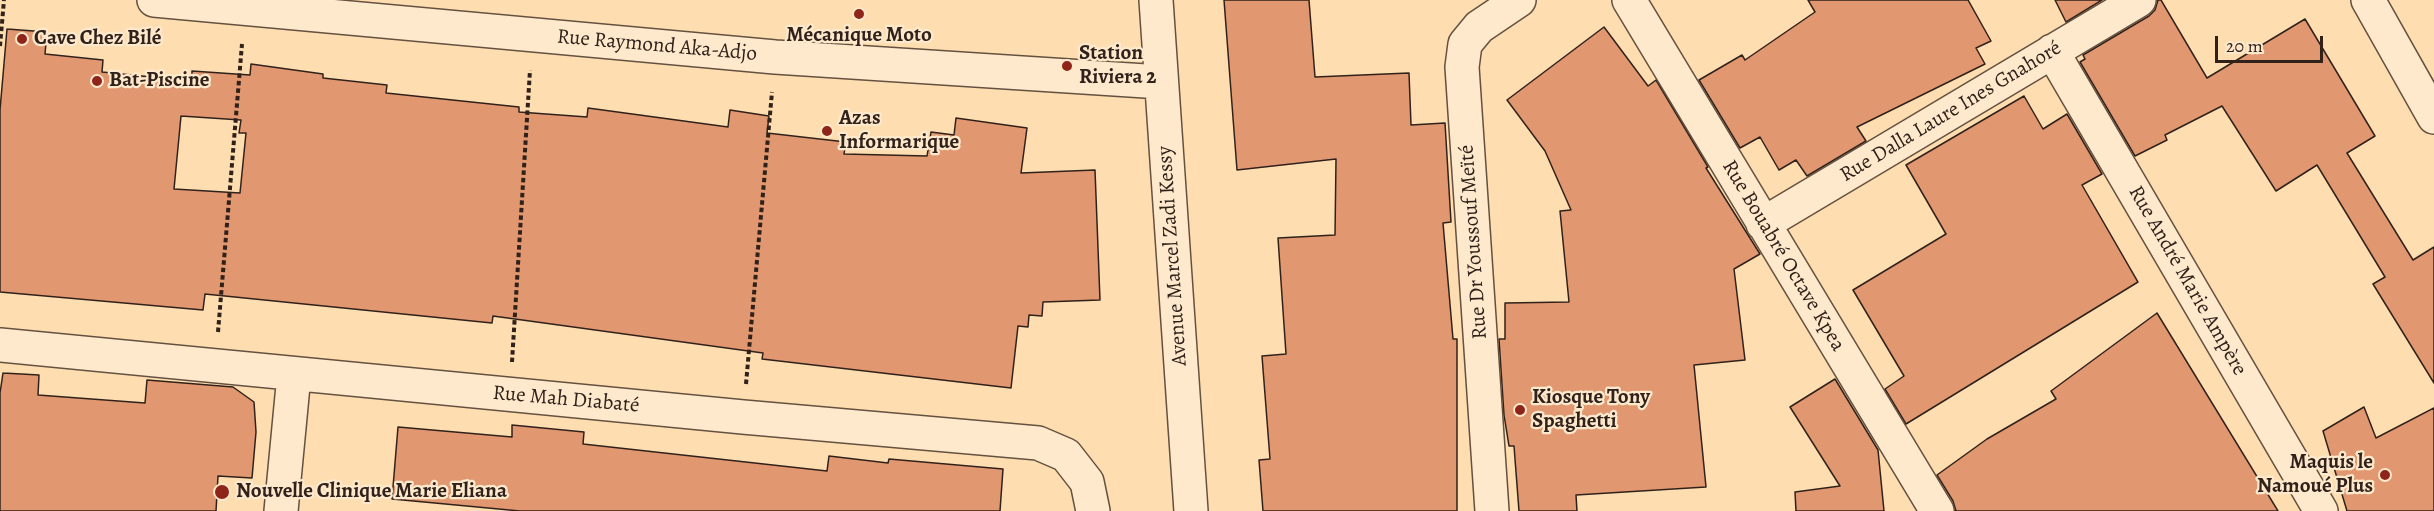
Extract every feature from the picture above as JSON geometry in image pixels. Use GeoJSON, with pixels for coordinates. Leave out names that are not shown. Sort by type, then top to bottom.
{"type":"FeatureCollection","features":[{"type":"Feature","properties":{"kind":"street","name":"Rue Raymond Aka-Adjo"},"geometry":{"type":"LineString","coordinates":[[154,0],[775,57],[1161,82]]}},
{"type":"Feature","properties":{"kind":"street","name":"Avenue Marcel Zadi Kessy"},"geometry":{"type":"LineString","coordinates":[[1156,0],[1191,511]]}},
{"type":"Feature","properties":{"kind":"street","name":"Rue Dr Youssouf Meïté"},"geometry":{"type":"LineString","coordinates":[[1492,511],[1462,67],[1465,44],[1479,27],[1519,0]]}},
{"type":"Feature","properties":{"kind":"street","name":"Rue Bouabré Octave Kpea"},"geometry":{"type":"LineString","coordinates":[[1629,0],[1937,511]]}},
{"type":"Feature","properties":{"kind":"street","name":"Rue Dalla Laure Ines Gnahoré"},"geometry":{"type":"LineString","coordinates":[[1763,224],[2139,0]]}},
{"type":"Feature","properties":{"kind":"street"},"geometry":{"type":"LineString","coordinates":[[2368,0],[2434,117]]}},
{"type":"Feature","properties":{"kind":"street","name":"Rue André Marie Ampère"},"geometry":{"type":"LineString","coordinates":[[2052,51],[2321,511]]}},
{"type":"Feature","properties":{"kind":"street","name":"Rue Mah Diabaté"},"geometry":{"type":"LineString","coordinates":[[0,345],[743,417],[1038,442],[1066,455],[1087,482],[1093,511]]}},
{"type":"Feature","properties":{"kind":"street"},"geometry":{"type":"LineString","coordinates":[[280,511],[294,375]]}},
{"type":"Feature","properties":{"kind":"path"},"geometry":{"type":"LineString","coordinates":[[0,46],[4,0]]}},
{"type":"Feature","properties":{"kind":"path"},"geometry":{"type":"LineString","coordinates":[[215,366],[245,8]]}},
{"type":"Feature","properties":{"kind":"path"},"geometry":{"type":"LineString","coordinates":[[510,395],[532,34]]}},
{"type":"Feature","properties":{"kind":"path"},"geometry":{"type":"LineString","coordinates":[[743,417],[775,57]]}},
{"type":"Feature","properties":{"kind":"building"},"geometry":{"type":"Polygon","coordinates":[[[1224,0],[1309,0],[1315,77],[1409,73],[1411,125],[1445,123],[1451,222],[1443,223],[1453,339],[1457,339],[1457,511],[1263,511],[1259,460],[1270,459],[1262,356],[1286,354],[1278,238],[1335,235],[1336,159],[1237,170],[1224,0]]]}},
{"type":"Feature","properties":{"kind":"building"},"geometry":{"type":"Polygon","coordinates":[[[1808,0],[1968,0],[1991,41],[1976,48],[1985,64],[1857,127],[1866,141],[1807,176],[1796,160],[1779,170],[1760,137],[1740,148],[1699,80],[1742,55],[1745,60],[1815,12],[1808,0]]]}},
{"type":"Feature","properties":{"kind":"building"},"geometry":{"type":"Polygon","coordinates":[[[2055,0],[2102,0],[2066,22],[2055,0]]]}},
{"type":"Feature","properties":{"kind":"building"},"geometry":{"type":"Polygon","coordinates":[[[2158,0],[2161,0],[2207,78],[2305,19],[2375,136],[2347,153],[2413,260],[2434,247],[2434,383],[2373,284],[2385,277],[2317,165],[2276,191],[2222,106],[2165,135],[2167,140],[2135,156],[2080,62],[2085,59],[2083,55],[2149,16],[2155,10],[2158,0]]]}},
{"type":"Feature","properties":{"kind":"building"},"geometry":{"type":"Polygon","coordinates":[[[1604,27],[1648,86],[1656,80],[1708,167],[1706,168],[1760,254],[1734,269],[1745,360],[1694,365],[1706,487],[1576,495],[1577,511],[1519,511],[1514,446],[1509,446],[1504,415],[1499,339],[1505,339],[1505,303],[1569,302],[1560,211],[1571,210],[1545,151],[1507,100],[1604,27]]]}},
{"type":"Feature","properties":{"kind":"building"},"geometry":{"type":"Polygon","coordinates":[[[7,29],[47,32],[45,54],[103,60],[102,72],[192,81],[192,71],[250,75],[251,64],[323,74],[323,78],[387,85],[386,93],[519,107],[519,112],[587,117],[588,108],[728,127],[730,110],[769,116],[767,133],[846,142],[844,154],[927,156],[931,132],[954,135],[956,118],[1027,128],[1021,173],[1095,170],[1100,300],[1043,302],[1042,316],[1029,315],[1028,327],[1018,326],[1011,388],[762,359],[763,353],[493,316],[492,323],[205,294],[203,310],[0,292],[0,110],[7,29]],[[181,116],[174,189],[240,193],[246,133],[239,133],[241,120],[181,116]]]}},
{"type":"Feature","properties":{"kind":"building"},"geometry":{"type":"Polygon","coordinates":[[[2024,96],[2043,129],[2067,114],[2102,174],[2082,185],[2138,282],[1906,424],[1885,389],[1904,376],[1853,290],[1946,234],[1906,165],[2024,96]]]}},
{"type":"Feature","properties":{"kind":"building"},"geometry":{"type":"Polygon","coordinates":[[[2157,313],[2278,511],[1956,511],[1953,501],[1937,475],[1987,439],[2056,399],[2051,391],[2157,313]]]}},
{"type":"Feature","properties":{"kind":"building"},"geometry":{"type":"Polygon","coordinates":[[[3,373],[39,375],[38,395],[145,403],[147,380],[233,387],[254,402],[256,432],[252,478],[218,476],[216,511],[0,511],[0,393],[3,373]]]}},
{"type":"Feature","properties":{"kind":"building"},"geometry":{"type":"Polygon","coordinates":[[[1835,379],[1878,450],[1884,511],[1796,511],[1795,492],[1840,486],[1790,407],[1835,379]]]}},
{"type":"Feature","properties":{"kind":"building","name":"Maquis le Namoué Plus"},"geometry":{"type":"Polygon","coordinates":[[[2364,407],[2376,438],[2434,408],[2434,511],[2347,511],[2323,431],[2364,407]]]}},
{"type":"Feature","properties":{"kind":"building"},"geometry":{"type":"Polygon","coordinates":[[[512,425],[584,432],[583,444],[827,471],[829,456],[888,463],[889,459],[1003,469],[1000,511],[520,511],[392,499],[398,427],[512,437],[512,425]]]}},
{"type":"Feature","properties":{"kind":"place","name":"Mécanique Moto"},"geometry":{"type":"Point","coordinates":[859,14]}},
{"type":"Feature","properties":{"kind":"place","name":"Cave Chez Bilé"},"geometry":{"type":"Point","coordinates":[22,39]}},
{"type":"Feature","properties":{"kind":"place","name":"Station Riviera 2"},"geometry":{"type":"Point","coordinates":[1067,66]}},
{"type":"Feature","properties":{"kind":"place","name":"Bat-Piscine"},"geometry":{"type":"Point","coordinates":[97,81]}},
{"type":"Feature","properties":{"kind":"place","name":"Azas Informarique"},"geometry":{"type":"Point","coordinates":[827,131]}},
{"type":"Feature","properties":{"kind":"place","name":"Kiosque Tony Spaghetti"},"geometry":{"type":"Point","coordinates":[1520,410]}},
{"type":"Feature","properties":{"kind":"place","name":"Maquis le Namoué Plus"},"geometry":{"type":"Point","coordinates":[2385,475]}},
{"type":"Feature","properties":{"kind":"place","name":"Nouvelle Clinique Marie Eliana"},"geometry":{"type":"Point","coordinates":[222,492]}}]}
